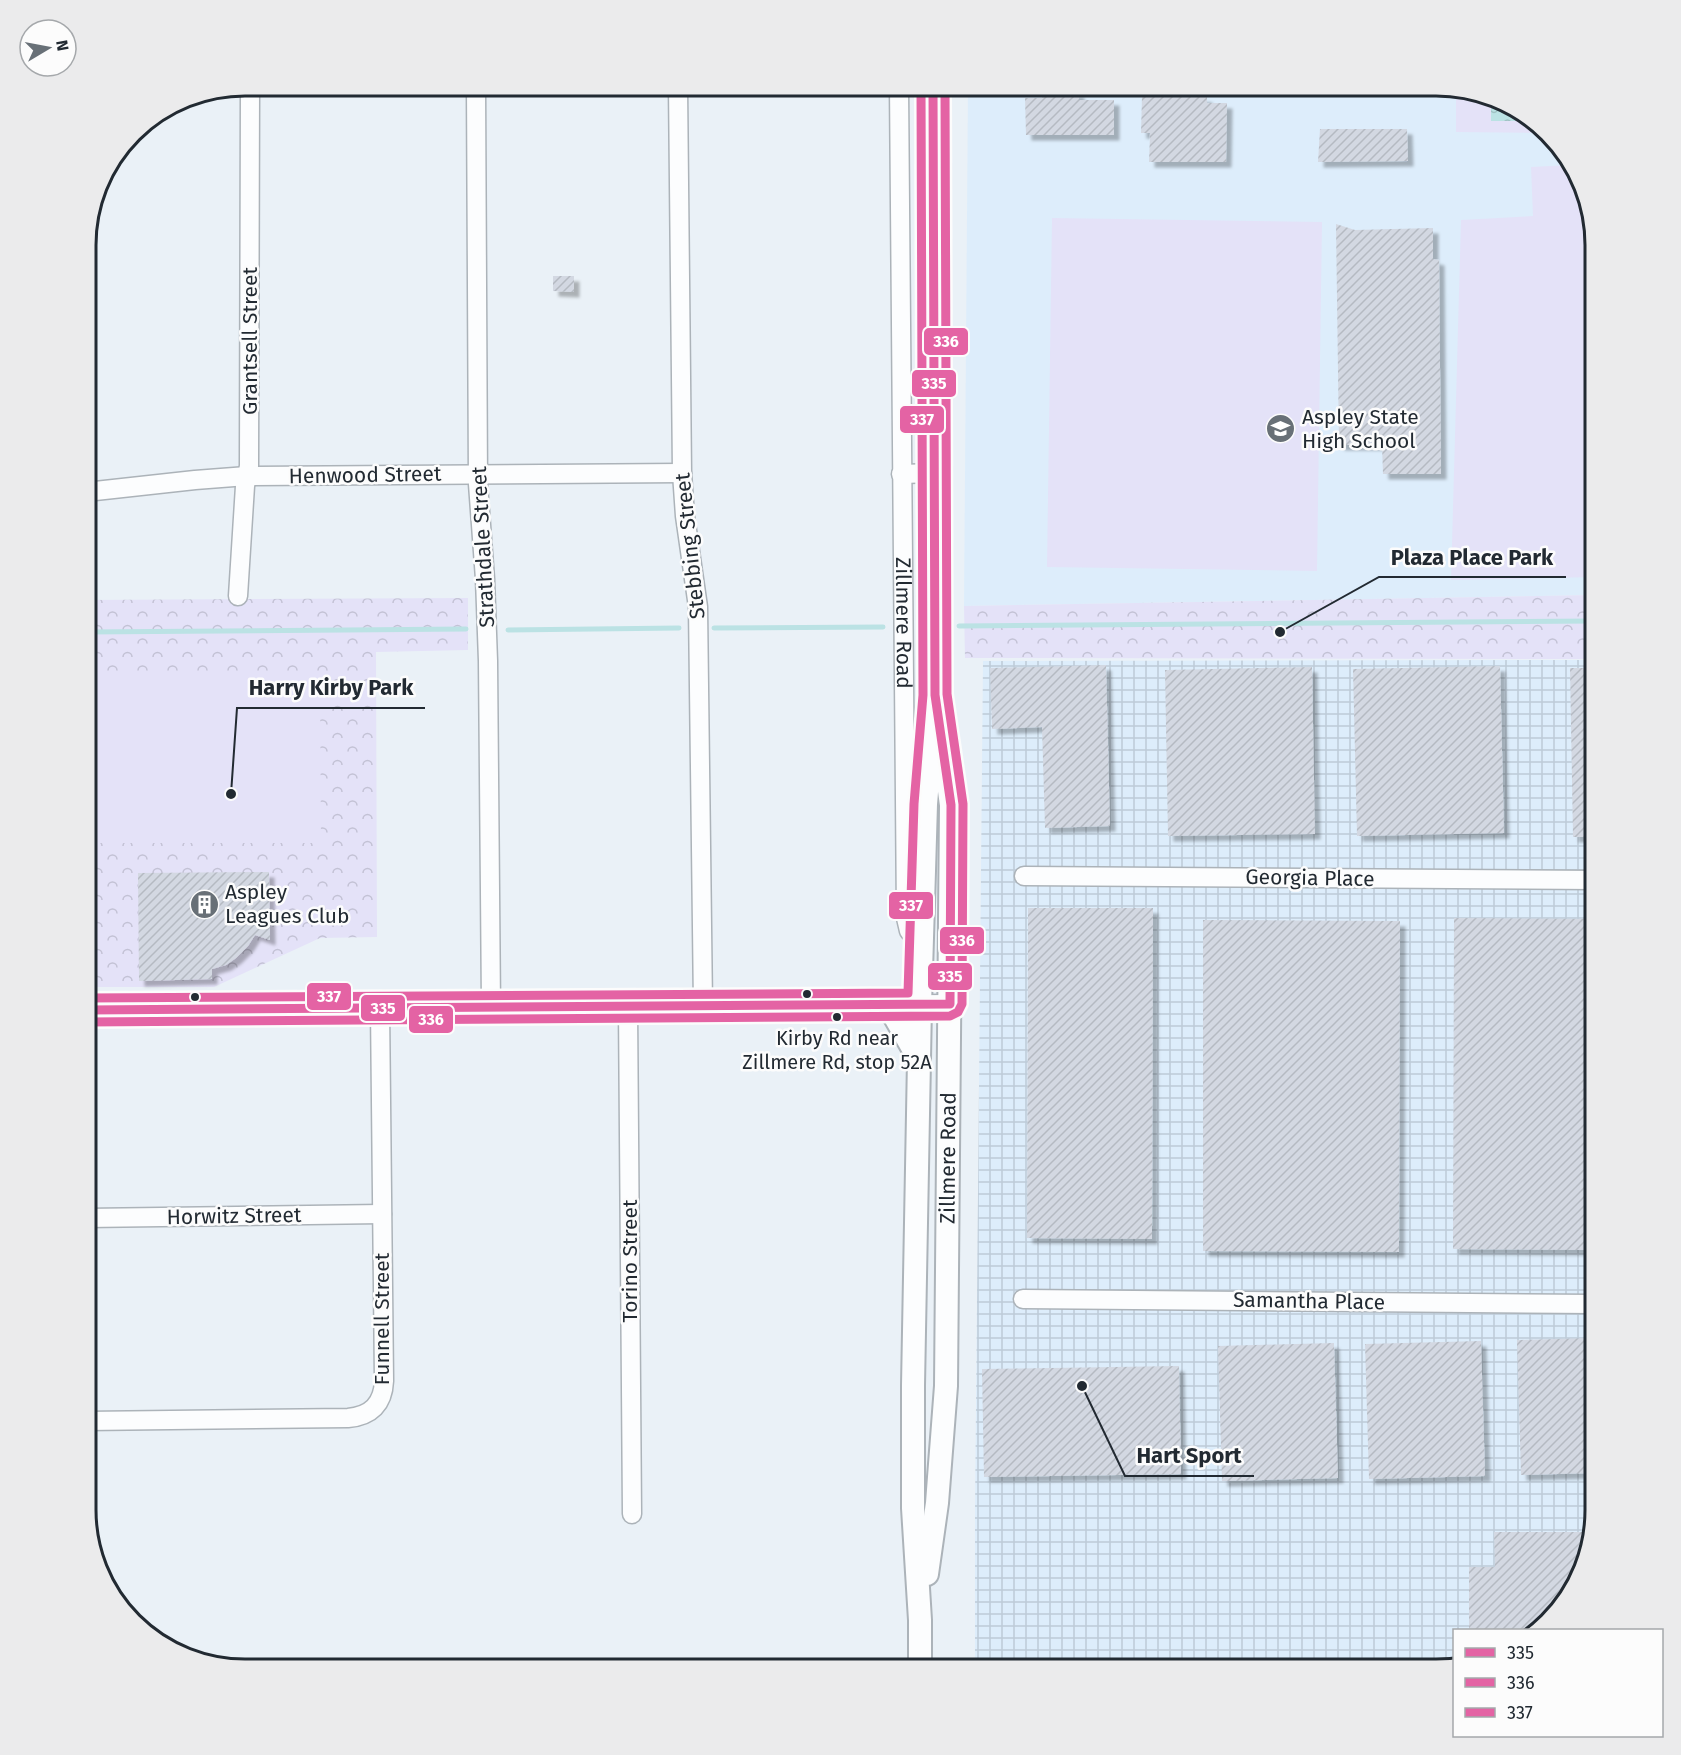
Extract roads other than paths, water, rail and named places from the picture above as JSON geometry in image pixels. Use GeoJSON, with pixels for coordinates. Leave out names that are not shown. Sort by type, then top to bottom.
{"type":"FeatureCollection","features":[{"type":"Feature","properties":{"kind":"main road","name":"Zillmere Road"},"geometry":{"type":"LineString","coordinates":[[920,1659],[920,1620],[913,1508],[914,1332],[926,804],[935,695],[933,96]]}},
{"type":"Feature","properties":{"kind":"main road","name":"Zillmere Road"},"geometry":{"type":"LineString","coordinates":[[920,1620],[937,1503],[946,1386],[951,805],[935,695]]}},
{"type":"Feature","properties":{"kind":"main road"},"geometry":{"type":"LineString","coordinates":[[888,1005],[919,1059]]}},
{"type":"Feature","properties":{"kind":"street","name":"Grantsell Street"},"geometry":{"type":"LineString","coordinates":[[238,596],[249,454],[250,96]]}},
{"type":"Feature","properties":{"kind":"street","name":"Strathdale Street"},"geometry":{"type":"LineString","coordinates":[[476,96],[478,474],[488,661],[491,1007]]}},
{"type":"Feature","properties":{"kind":"street","name":"Stebbing Street"},"geometry":{"type":"LineString","coordinates":[[678,96],[682,472],[685,516],[699,618],[703,1006]]}},
{"type":"Feature","properties":{"kind":"street","name":"Zillmere Road"},"geometry":{"type":"LineString","coordinates":[[899,96],[906,918],[909,931],[923,944]]}},
{"type":"Feature","properties":{"kind":"street","name":"Henwood Street"},"geometry":{"type":"LineString","coordinates":[[96,491],[195,480],[248,477],[682,472]]}},
{"type":"Feature","properties":{"kind":"street"},"geometry":{"type":"LineString","coordinates":[[902,474],[935,473]]}},
{"type":"Feature","properties":{"kind":"street","name":"Georgia Place"},"geometry":{"type":"LineString","coordinates":[[1024,876],[1585,880]]}},
{"type":"Feature","properties":{"kind":"street"},"geometry":{"type":"LineString","coordinates":[[96,1010],[950,1004]]}},
{"type":"Feature","properties":{"kind":"street","name":"Funnell Street"},"geometry":{"type":"LineString","coordinates":[[96,1421],[348,1418],[364,1416],[380,1400],[384,1381],[380,1008]]}},
{"type":"Feature","properties":{"kind":"street","name":"Torino Street"},"geometry":{"type":"LineString","coordinates":[[628,1008],[632,1514]]}},
{"type":"Feature","properties":{"kind":"street","name":"Horwitz Street"},"geometry":{"type":"LineString","coordinates":[[96,1218],[382,1214]]}},
{"type":"Feature","properties":{"kind":"street","name":"Samantha Place"},"geometry":{"type":"LineString","coordinates":[[1023,1299],[1585,1304]]}},
{"type":"Feature","properties":{"kind":"water"},"geometry":{"type":"Polygon","coordinates":[[[1491,106],[1519,121],[1491,121],[1491,106]]]}},
{"type":"Feature","properties":{"kind":"waterway"},"geometry":{"type":"LineString","coordinates":[[959,626],[1585,621]]}},
{"type":"Feature","properties":{"kind":"waterway"},"geometry":{"type":"LineString","coordinates":[[714,628],[883,627]]}},
{"type":"Feature","properties":{"kind":"waterway"},"geometry":{"type":"LineString","coordinates":[[508,630],[679,628]]}},
{"type":"Feature","properties":{"kind":"waterway"},"geometry":{"type":"LineString","coordinates":[[96,632],[466,629]]}},
{"type":"Feature","properties":{"kind":"place","name":"Aspley State High School"},"geometry":{"type":"Point","coordinates":[1281,429]}},
{"type":"Feature","properties":{"kind":"place","name":"Plaza Place Park"},"geometry":{"type":"Point","coordinates":[1280,632]}},
{"type":"Feature","properties":{"kind":"place","name":"Harry Kirby Park"},"geometry":{"type":"Point","coordinates":[231,794]}},
{"type":"Feature","properties":{"kind":"place","name":"Aspley Leagues Club"},"geometry":{"type":"Point","coordinates":[204,904]}},
{"type":"Feature","properties":{"kind":"place","name":"Kirby Rd near Zillmere Rd, stop 52A"},"geometry":{"type":"Point","coordinates":[837,1017]}},
{"type":"Feature","properties":{"kind":"place","name":"Hart Sport"},"geometry":{"type":"Point","coordinates":[1082,1386]}}]}
